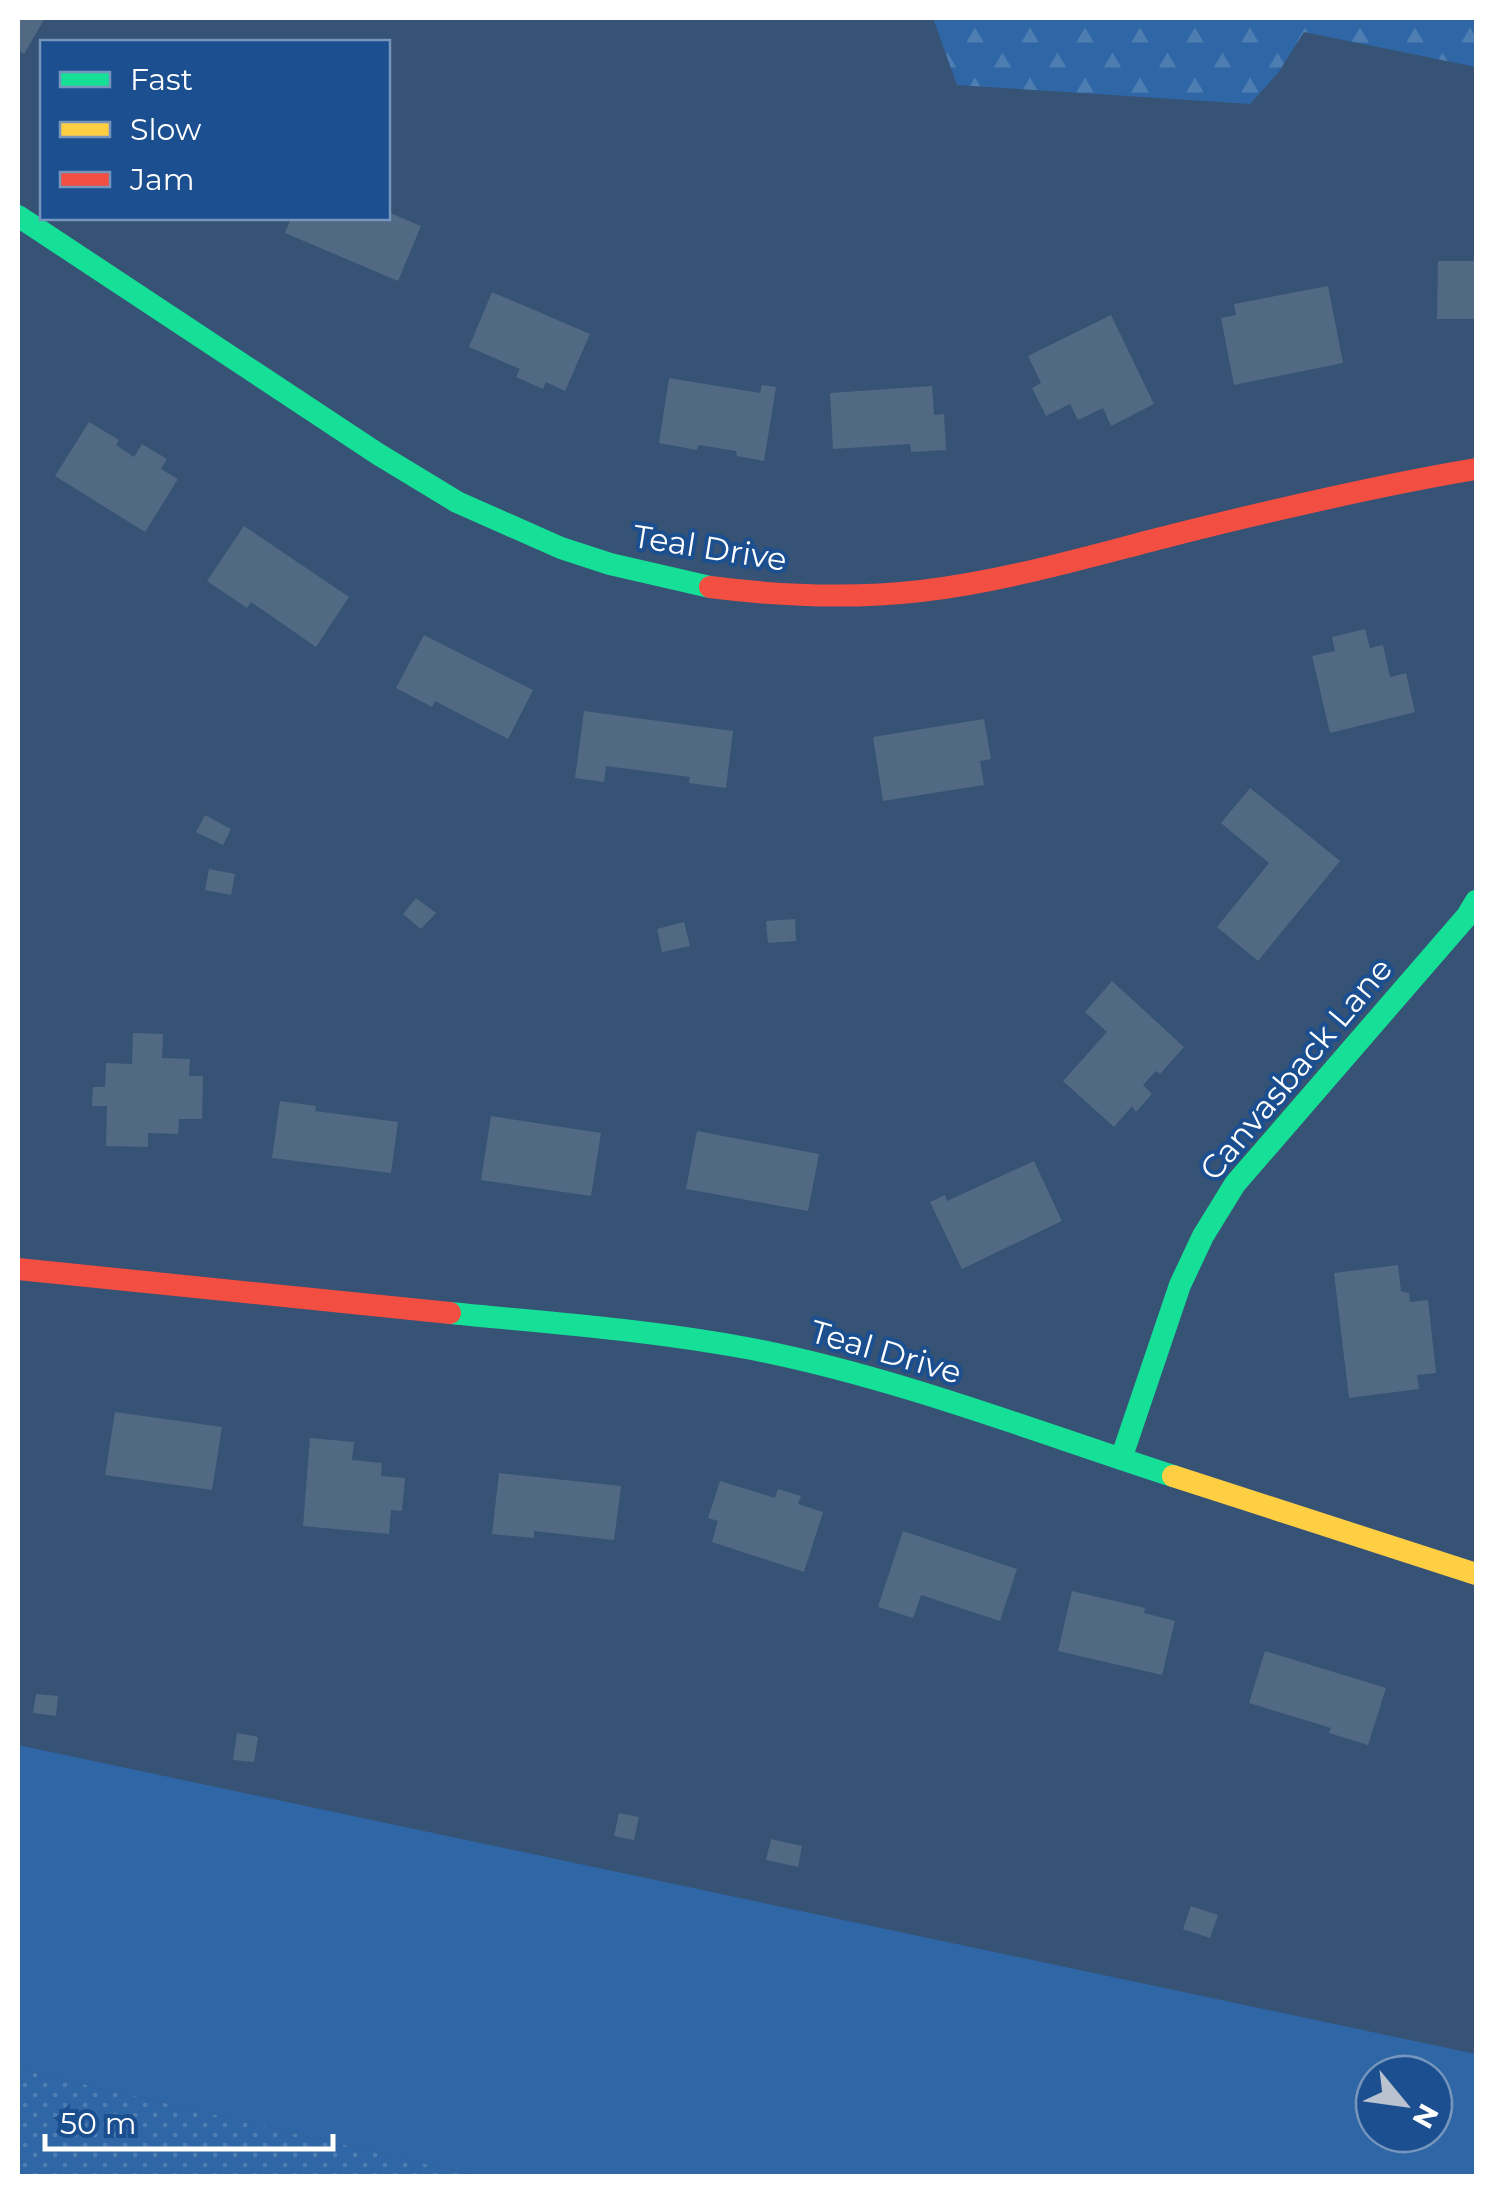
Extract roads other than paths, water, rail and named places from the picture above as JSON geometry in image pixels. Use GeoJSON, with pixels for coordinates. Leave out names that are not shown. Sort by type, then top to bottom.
{"type":"FeatureCollection","features":[{"type":"Feature","properties":{"kind":"street","name":"Teal Drive"},"geometry":{"type":"LineString","coordinates":[[18,216],[454,500],[579,556],[676,581],[751,593],[844,596],[922,590],[1021,573],[1303,503],[1476,469]]}},
{"type":"Feature","properties":{"kind":"street","name":"Canvasback Lane"},"geometry":{"type":"LineString","coordinates":[[1122,1458],[1180,1284],[1235,1184],[1373,1029],[1476,901]]}},
{"type":"Feature","properties":{"kind":"street","name":"Teal Drive"},"geometry":{"type":"LineString","coordinates":[[18,1269],[632,1331],[751,1349],[861,1375],[1476,1574]]}}]}
